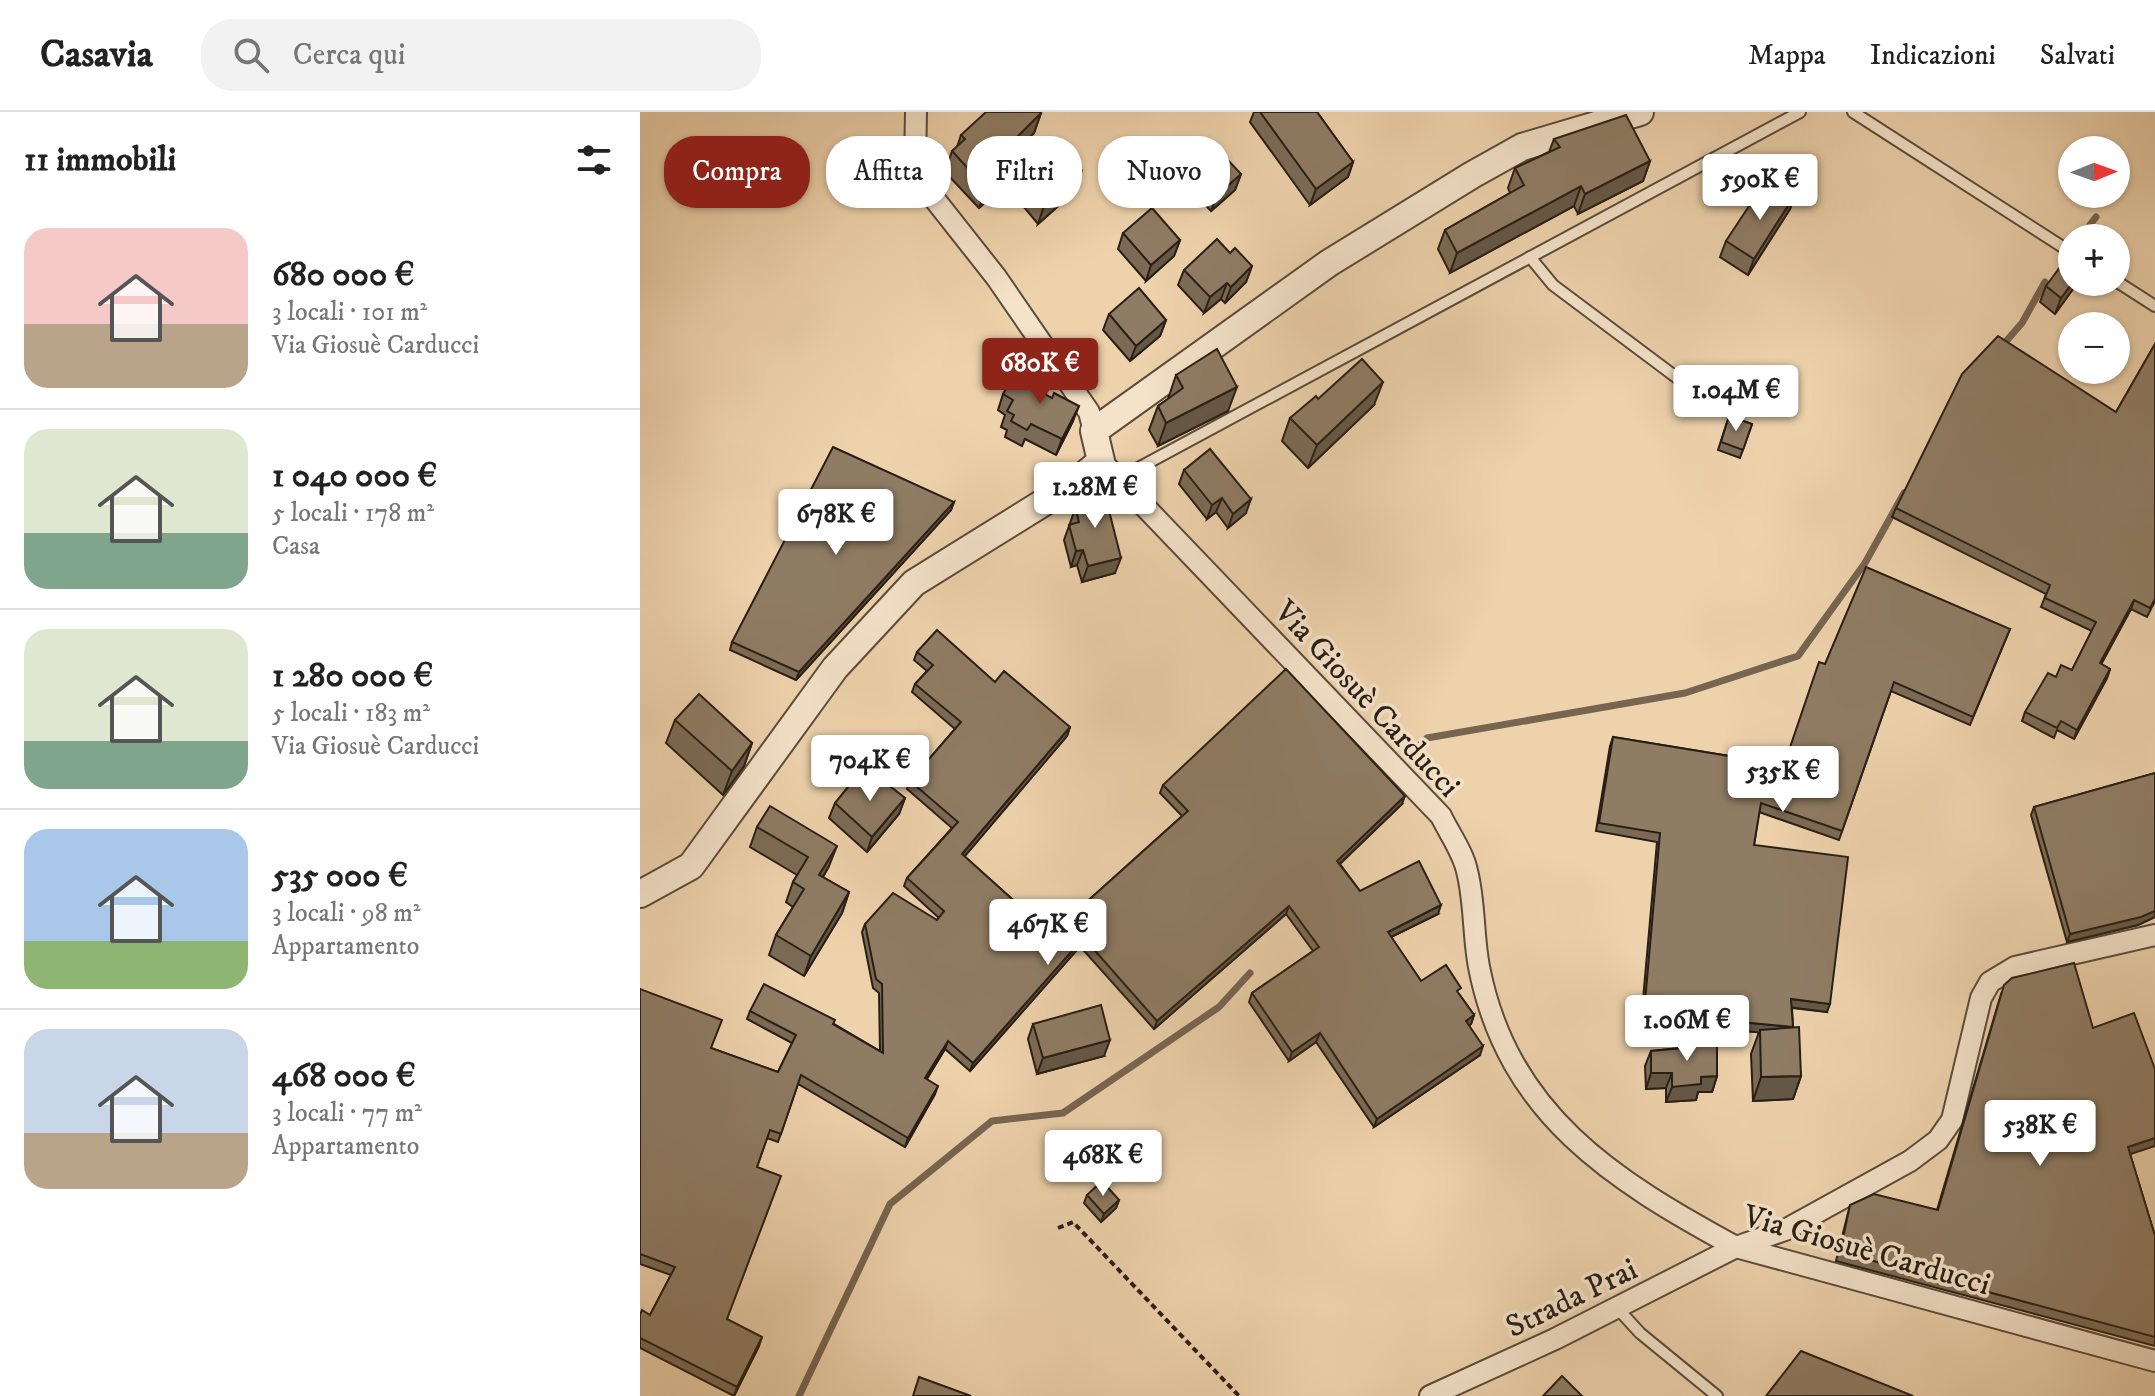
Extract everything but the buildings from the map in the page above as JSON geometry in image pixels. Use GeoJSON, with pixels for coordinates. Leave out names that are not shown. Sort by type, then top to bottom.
{"type":"FeatureCollection","features":[{"type":"Feature","properties":{"kind":"street"},"geometry":{"type":"LineString","coordinates":[[640,894],[691,866],[835,668],[914,583],[1075,483],[1110,470],[1089,412],[996,277],[925,187],[915,164],[913,142],[916,112]]}},
{"type":"Feature","properties":{"kind":"street"},"geometry":{"type":"LineString","coordinates":[[1094,431],[1329,263],[1472,175],[1522,147],[1640,112]]}},
{"type":"Feature","properties":{"kind":"street","name":"Via Giosuè Carducci"},"geometry":{"type":"LineString","coordinates":[[1110,470],[1441,816],[1467,869],[1479,968],[1503,1047],[1550,1118],[1595,1160],[1736,1247],[2155,1361]]}},
{"type":"Feature","properties":{"kind":"street","name":"Strada Prai"},"geometry":{"type":"LineString","coordinates":[[1430,1396],[1618,1309],[1736,1247],[1785,1230],[1910,1161],[1938,1140],[1952,1120],[1981,998],[1990,982],[2015,967],[2155,935]]}},
{"type":"Feature","properties":{"kind":"lane"},"geometry":{"type":"LineString","coordinates":[[1110,470],[1530,257],[1800,112]]}},
{"type":"Feature","properties":{"kind":"lane"},"geometry":{"type":"LineString","coordinates":[[1853,112],[2058,244]]}},
{"type":"Feature","properties":{"kind":"lane"},"geometry":{"type":"LineString","coordinates":[[1530,257],[1553,285],[1716,407]]}},
{"type":"Feature","properties":{"kind":"lane"},"geometry":{"type":"LineString","coordinates":[[2130,290],[2155,306]]}},
{"type":"Feature","properties":{"kind":"lane"},"geometry":{"type":"LineString","coordinates":[[1618,1309],[1640,1333],[1717,1396]]}},
{"type":"Feature","properties":{"kind":"path"},"geometry":{"type":"LineString","coordinates":[[1058,1228],[1073,1222],[1239,1396]]}},
{"type":"Feature","properties":{"kind":"waterway"},"geometry":{"type":"LineString","coordinates":[[2091,224],[2096,217]]}},
{"type":"Feature","properties":{"kind":"waterway"},"geometry":{"type":"LineString","coordinates":[[2002,346],[2022,323],[2045,282]]}},
{"type":"Feature","properties":{"kind":"waterway"},"geometry":{"type":"LineString","coordinates":[[1410,755],[1427,738],[1685,693],[1798,656],[1865,563],[1904,493]]}},
{"type":"Feature","properties":{"kind":"waterway"},"geometry":{"type":"LineString","coordinates":[[799,1396],[890,1204],[992,1121],[1063,1113],[1219,1007],[1250,973]]}}]}
